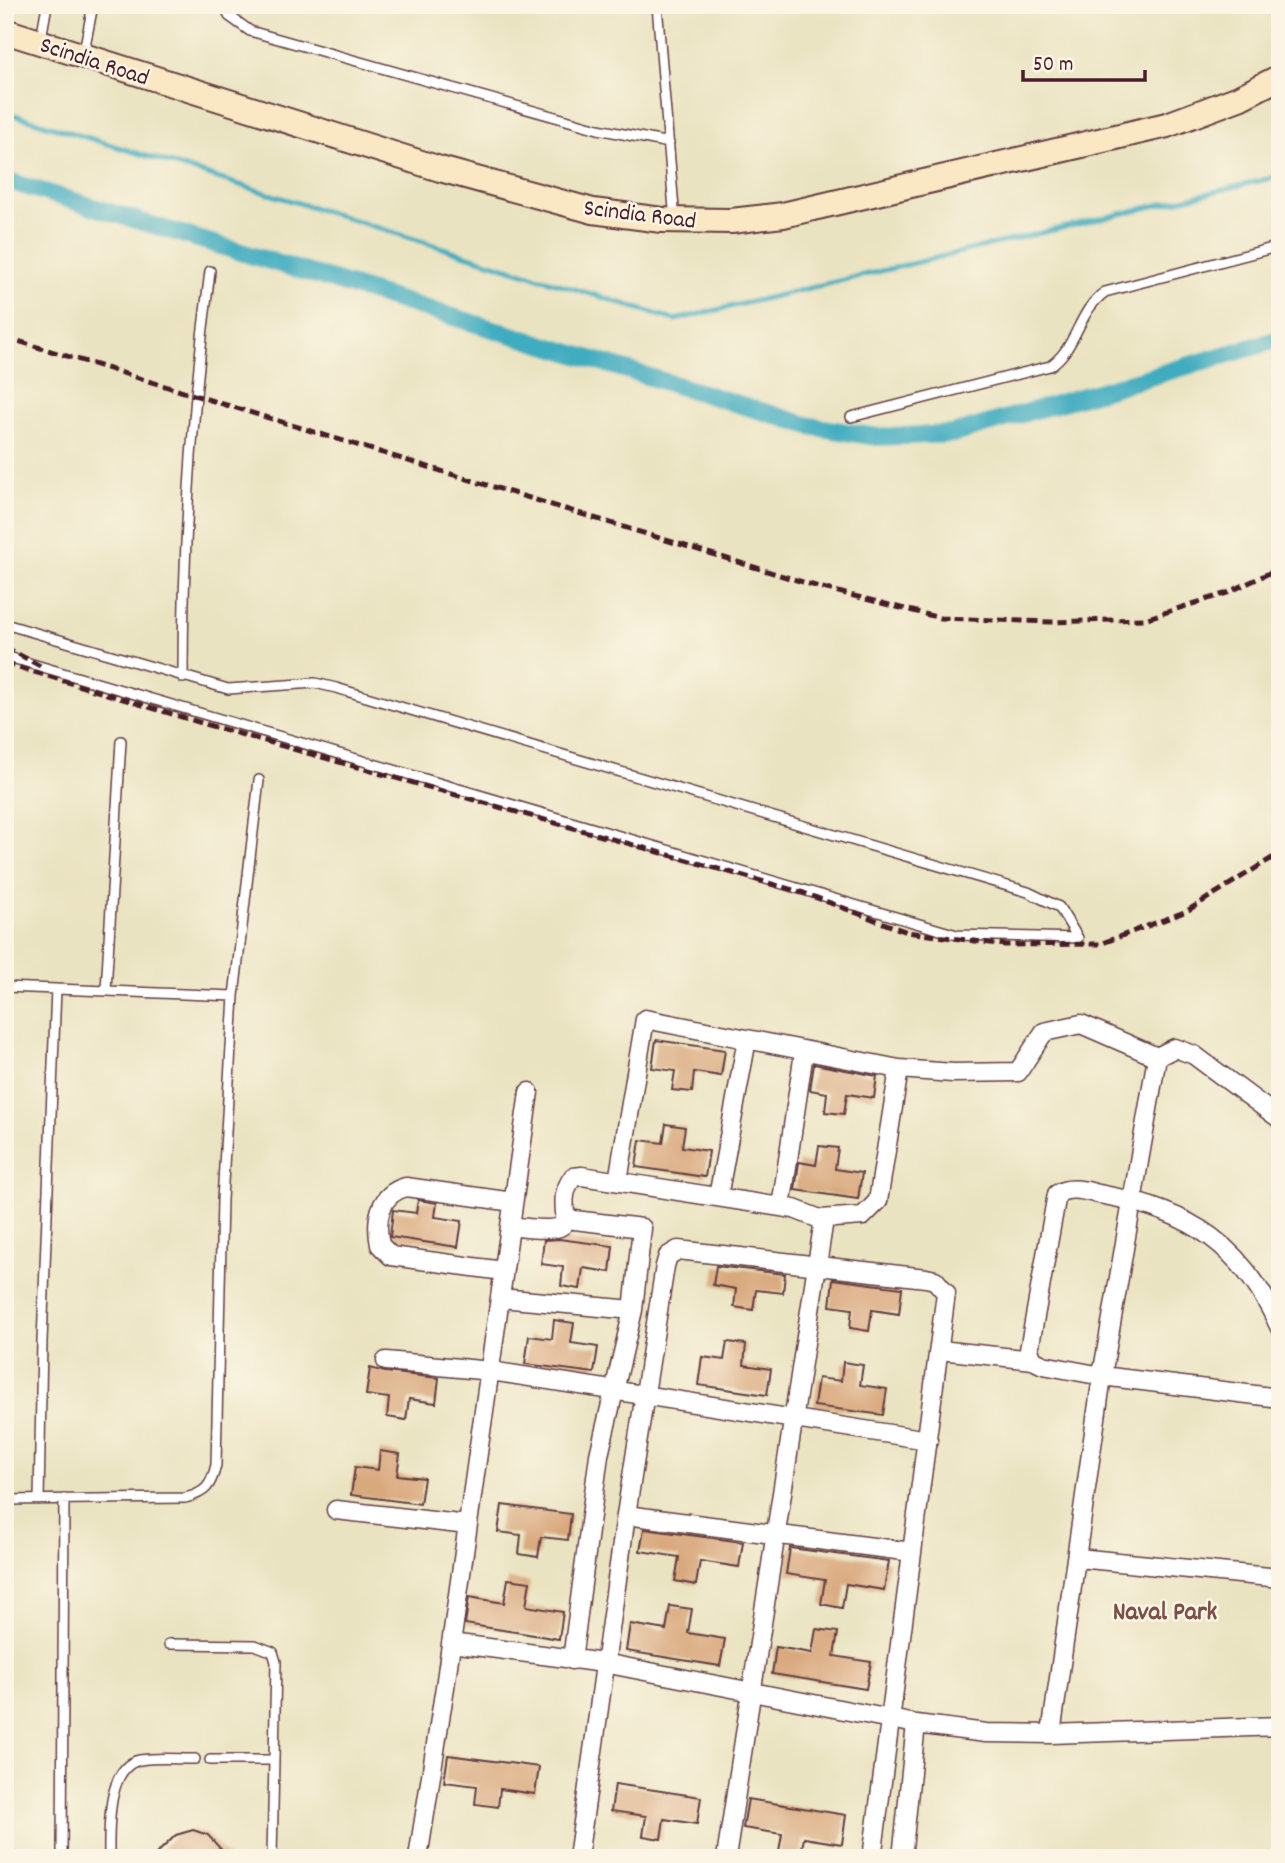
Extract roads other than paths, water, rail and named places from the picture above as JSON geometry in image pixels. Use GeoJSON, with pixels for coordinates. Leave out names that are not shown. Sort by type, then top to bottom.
{"type":"FeatureCollection","features":[{"type":"Feature","properties":{"kind":"main road"},"geometry":{"type":"LineString","coordinates":[[5,21],[495,173],[602,201],[674,209],[755,208],[875,183],[1175,110],[1231,89],[1280,66]]}},
{"type":"Feature","properties":{"kind":"main road","name":"Scindia Road"},"geometry":{"type":"LineString","coordinates":[[5,32],[440,169],[593,211],[662,220],[731,221],[783,215],[1167,125],[1239,98],[1280,77]]}},
{"type":"Feature","properties":{"kind":"street"},"geometry":{"type":"LineString","coordinates":[[618,1181],[645,1019],[899,1069],[953,1073],[1018,1072],[1044,1032],[1081,1024],[1157,1057]]}},
{"type":"Feature","properties":{"kind":"street"},"geometry":{"type":"LineString","coordinates":[[718,1197],[747,1039]]}},
{"type":"Feature","properties":{"kind":"street"},"geometry":{"type":"LineString","coordinates":[[1157,1057],[1175,1048],[1194,1055],[1280,1119]]}},
{"type":"Feature","properties":{"kind":"street"},"geometry":{"type":"LineString","coordinates":[[780,1207],[804,1052]]}},
{"type":"Feature","properties":{"kind":"street"},"geometry":{"type":"LineString","coordinates":[[1051,1734],[1102,1376],[1157,1057]]}},
{"type":"Feature","properties":{"kind":"street"},"geometry":{"type":"LineString","coordinates":[[510,1226],[549,1231],[561,1227],[566,1219],[568,1184],[573,1177],[618,1181],[633,1186],[780,1207],[820,1219],[863,1216],[878,1201],[899,1069]]}},
{"type":"Feature","properties":{"kind":"street"},"geometry":{"type":"LineString","coordinates":[[418,1858],[491,1371],[529,1092]]}},
{"type":"Feature","properties":{"kind":"street"},"geometry":{"type":"LineString","coordinates":[[503,1271],[391,1256],[380,1245],[380,1216],[386,1196],[406,1187],[513,1202]]}},
{"type":"Feature","properties":{"kind":"street"},"geometry":{"type":"LineString","coordinates":[[1034,1360],[1030,1350],[1054,1200],[1057,1194],[1065,1189],[1132,1200],[1192,1222],[1234,1256],[1259,1287],[1280,1328]]}},
{"type":"Feature","properties":{"kind":"street"},"geometry":{"type":"LineString","coordinates":[[566,1219],[642,1228],[633,1310],[599,1455],[572,1660]]}},
{"type":"Feature","properties":{"kind":"street"},"geometry":{"type":"LineString","coordinates":[[726,1858],[818,1266],[822,1235],[820,1219]]}},
{"type":"Feature","properties":{"kind":"street"},"geometry":{"type":"LineString","coordinates":[[578,1858],[643,1396],[668,1256],[678,1250],[935,1280],[946,1293],[872,1858]]}},
{"type":"Feature","properties":{"kind":"street"},"geometry":{"type":"LineString","coordinates":[[500,1298],[633,1310]]}},
{"type":"Feature","properties":{"kind":"street"},"geometry":{"type":"LineString","coordinates":[[940,1350],[1034,1360],[1042,1365],[1102,1376],[1280,1398]]}},
{"type":"Feature","properties":{"kind":"street"},"geometry":{"type":"LineString","coordinates":[[386,1361],[491,1371],[615,1389],[643,1396],[928,1440]]}},
{"type":"Feature","properties":{"kind":"street"},"geometry":{"type":"LineString","coordinates":[[336,1510],[468,1525]]}},
{"type":"Feature","properties":{"kind":"street"},"geometry":{"type":"LineString","coordinates":[[626,1515],[912,1552]]}},
{"type":"Feature","properties":{"kind":"street"},"geometry":{"type":"LineString","coordinates":[[1078,1558],[1280,1578]]}},
{"type":"Feature","properties":{"kind":"street"},"geometry":{"type":"LineString","coordinates":[[451,1643],[604,1663],[916,1724],[986,1733],[1051,1734],[1280,1726]]}},
{"type":"Feature","properties":{"kind":"street"},"geometry":{"type":"LineString","coordinates":[[902,1858],[916,1724]]}},
{"type":"Feature","properties":{"kind":"lane"},"geometry":{"type":"LineString","coordinates":[[41,33],[47,5]]}},
{"type":"Feature","properties":{"kind":"lane"},"geometry":{"type":"LineString","coordinates":[[85,46],[93,5]]}},
{"type":"Feature","properties":{"kind":"lane"},"geometry":{"type":"LineString","coordinates":[[225,5],[229,16],[250,31],[598,130],[669,143]]}},
{"type":"Feature","properties":{"kind":"lane"},"geometry":{"type":"LineString","coordinates":[[657,5],[674,209]]}},
{"type":"Feature","properties":{"kind":"lane"},"geometry":{"type":"LineString","coordinates":[[851,417],[1050,366],[1062,358],[1071,345],[1086,309],[1105,292],[1280,246]]}},
{"type":"Feature","properties":{"kind":"lane"},"geometry":{"type":"LineString","coordinates":[[183,678],[185,531],[194,395],[210,271]]}},
{"type":"Feature","properties":{"kind":"lane"},"geometry":{"type":"LineString","coordinates":[[5,624],[228,689],[315,683],[336,688],[1028,892],[1059,907],[1078,938],[957,935],[5,656]]}},
{"type":"Feature","properties":{"kind":"lane"},"geometry":{"type":"LineString","coordinates":[[106,990],[121,741]]}},
{"type":"Feature","properties":{"kind":"lane"},"geometry":{"type":"LineString","coordinates":[[5,1500],[185,1498],[200,1494],[211,1485],[216,1465],[222,1200],[234,996],[259,780]]}},
{"type":"Feature","properties":{"kind":"lane"},"geometry":{"type":"LineString","coordinates":[[5,987],[234,996]]}},
{"type":"Feature","properties":{"kind":"lane"},"geometry":{"type":"LineString","coordinates":[[39,1500],[56,989]]}},
{"type":"Feature","properties":{"kind":"lane"},"geometry":{"type":"LineString","coordinates":[[62,1858],[64,1499]]}},
{"type":"Feature","properties":{"kind":"lane"},"geometry":{"type":"LineString","coordinates":[[169,1644],[254,1646],[273,1652],[276,1662],[272,1858]]}},
{"type":"Feature","properties":{"kind":"lane"},"geometry":{"type":"LineString","coordinates":[[109,1858],[109,1815],[117,1781],[124,1771],[140,1760],[195,1759]]}},
{"type":"Feature","properties":{"kind":"lane"},"geometry":{"type":"LineString","coordinates":[[210,1760],[274,1760]]}},
{"type":"Feature","properties":{"kind":"waterway"},"geometry":{"type":"LineString","coordinates":[[5,112],[675,320],[1280,176]]}},
{"type":"Feature","properties":{"kind":"waterway"},"geometry":{"type":"LineString","coordinates":[[5,180],[810,426],[877,437],[953,434],[1280,339]]}},
{"type":"Feature","properties":{"kind":"railway"},"geometry":{"type":"LineString","coordinates":[[5,337],[819,587],[940,618],[1052,622],[1145,619],[1227,593],[1280,568]]}},
{"type":"Feature","properties":{"kind":"railway"},"geometry":{"type":"LineString","coordinates":[[5,647],[44,668]]}},
{"type":"Feature","properties":{"kind":"railway"},"geometry":{"type":"LineString","coordinates":[[5,663],[208,725],[804,893],[907,932],[1005,945],[1100,944],[1187,911],[1280,853]]}},
{"type":"Feature","properties":{"kind":"district","name":"Naval Park"},"geometry":{"type":"Point","coordinates":[1165,1610]}}]}
